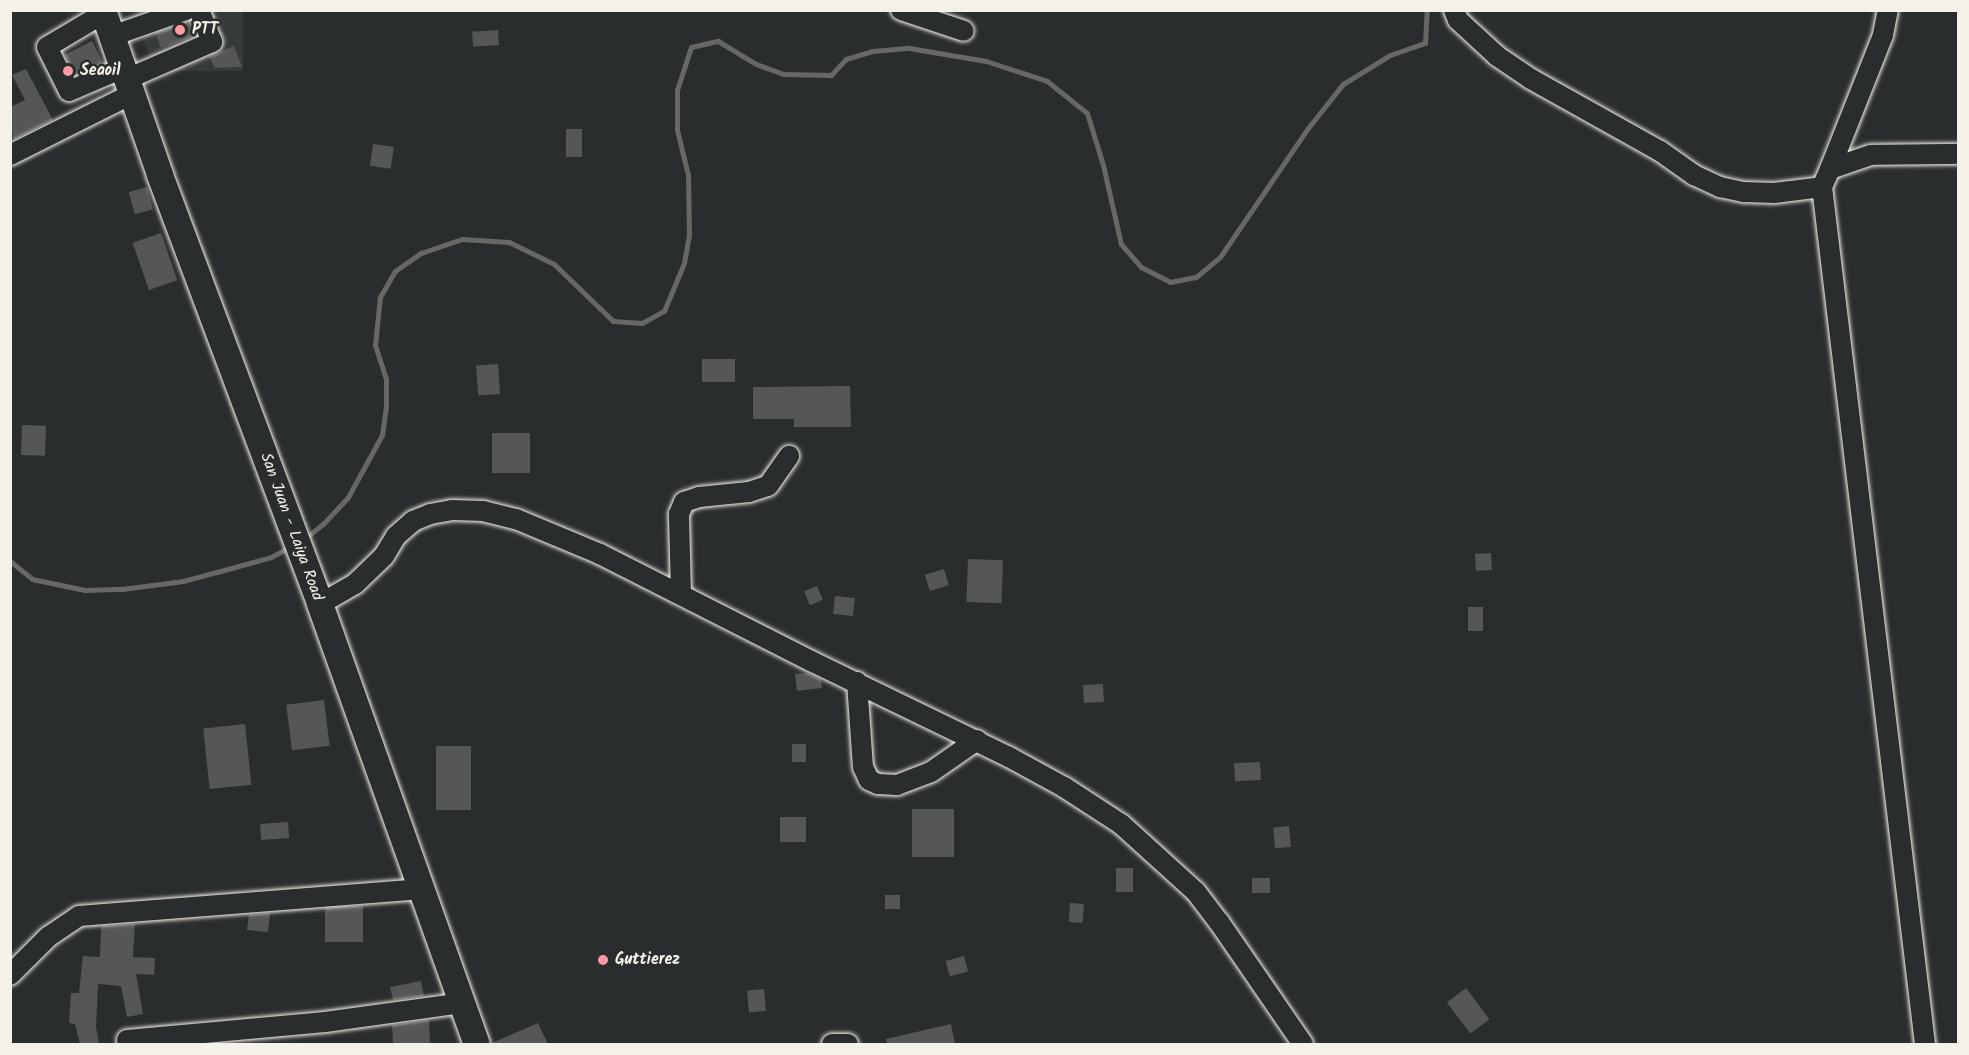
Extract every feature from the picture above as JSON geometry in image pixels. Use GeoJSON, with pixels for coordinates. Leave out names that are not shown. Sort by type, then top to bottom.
{"type":"FeatureCollection","features":[{"type":"Feature","properties":{"kind":"main road","name":"San Juan - Laiya Road"},"geometry":{"type":"LineString","coordinates":[[106,20],[320,604],[477,1044]]}},
{"type":"Feature","properties":{"kind":"street"},"geometry":{"type":"LineString","coordinates":[[127,80],[69,91],[47,47],[106,20],[186,10]]}},
{"type":"Feature","properties":{"kind":"street"},"geometry":{"type":"LineString","coordinates":[[10,155],[127,80],[212,42],[199,10]]}},
{"type":"Feature","properties":{"kind":"street"},"geometry":{"type":"LineString","coordinates":[[901,10],[964,31]]}},
{"type":"Feature","properties":{"kind":"street"},"geometry":{"type":"LineString","coordinates":[[1454,10],[1458,20],[1497,56],[1531,79],[1660,151],[1694,175],[1720,187],[1744,192],[1774,193],[1826,178],[1871,155],[1959,154]]}},
{"type":"Feature","properties":{"kind":"street"},"geometry":{"type":"LineString","coordinates":[[1888,10],[1883,35],[1826,178],[1825,227],[1898,800],[1925,1044]]}},
{"type":"Feature","properties":{"kind":"street"},"geometry":{"type":"LineString","coordinates":[[681,593],[679,514],[684,502],[710,495],[750,492],[768,486],[789,456]]}},
{"type":"Feature","properties":{"kind":"street"},"geometry":{"type":"LineString","coordinates":[[320,604],[355,584],[384,556],[396,536],[412,521],[430,514],[452,510],[483,511],[516,519],[600,554],[977,740],[1064,787],[1121,824],[1196,892],[1303,1044]]}},
{"type":"Feature","properties":{"kind":"street"},"geometry":{"type":"LineString","coordinates":[[857,682],[863,767],[869,780],[878,784],[897,785],[931,772],[977,740]]}},
{"type":"Feature","properties":{"kind":"street"},"geometry":{"type":"LineString","coordinates":[[10,975],[48,937],[79,916],[422,889]]}},
{"type":"Feature","properties":{"kind":"street"},"geometry":{"type":"LineString","coordinates":[[127,1040],[325,1022],[462,1003]]}},
{"type":"Feature","properties":{"kind":"street"},"geometry":{"type":"LineString","coordinates":[[831,1044],[848,1044]]}},
{"type":"Feature","properties":{"kind":"shaded area"},"geometry":{"type":"Polygon","coordinates":[[[133,11],[243,11],[243,71],[155,71],[133,11]]]}},
{"type":"Feature","properties":{"kind":"building"},"geometry":{"type":"Polygon","coordinates":[[[191,21],[196,36],[161,48],[156,32],[191,21]]]}},
{"type":"Feature","properties":{"kind":"building"},"geometry":{"type":"Polygon","coordinates":[[[498,30],[499,45],[473,47],[472,32],[498,30]]]}},
{"type":"Feature","properties":{"kind":"building"},"geometry":{"type":"Polygon","coordinates":[[[92,41],[103,63],[76,77],[64,55],[92,41]]]}},
{"type":"Feature","properties":{"kind":"building"},"geometry":{"type":"Polygon","coordinates":[[[234,46],[242,67],[215,68],[209,56],[234,46]]]}},
{"type":"Feature","properties":{"kind":"building"},"geometry":{"type":"Polygon","coordinates":[[[26,69],[53,120],[13,140],[10,107],[25,100],[12,75],[26,69]]]}},
{"type":"Feature","properties":{"kind":"building"},"geometry":{"type":"Polygon","coordinates":[[[566,129],[582,129],[582,157],[566,157],[566,129]]]}},
{"type":"Feature","properties":{"kind":"building"},"geometry":{"type":"Polygon","coordinates":[[[373,144],[394,147],[391,169],[370,166],[373,144]]]}},
{"type":"Feature","properties":{"kind":"building"},"geometry":{"type":"Polygon","coordinates":[[[147,187],[153,209],[135,214],[129,192],[147,187]]]}},
{"type":"Feature","properties":{"kind":"building"},"geometry":{"type":"Polygon","coordinates":[[[161,233],[177,280],[149,290],[133,243],[161,233]]]}},
{"type":"Feature","properties":{"kind":"building"},"geometry":{"type":"Polygon","coordinates":[[[702,359],[735,359],[735,382],[702,382],[702,359]]]}},
{"type":"Feature","properties":{"kind":"building"},"geometry":{"type":"Polygon","coordinates":[[[498,364],[500,394],[478,395],[476,366],[498,364]]]}},
{"type":"Feature","properties":{"kind":"building"},"geometry":{"type":"Polygon","coordinates":[[[850,386],[851,427],[794,427],[794,419],[753,419],[753,387],[850,386]]]}},
{"type":"Feature","properties":{"kind":"building"},"geometry":{"type":"Polygon","coordinates":[[[22,425],[46,426],[45,456],[21,455],[22,425]]]}},
{"type":"Feature","properties":{"kind":"building"},"geometry":{"type":"Polygon","coordinates":[[[492,433],[530,433],[530,473],[492,473],[492,433]]]}},
{"type":"Feature","properties":{"kind":"building"},"geometry":{"type":"Polygon","coordinates":[[[1491,553],[1492,570],[1476,571],[1475,554],[1491,553]]]}},
{"type":"Feature","properties":{"kind":"building"},"geometry":{"type":"Polygon","coordinates":[[[968,559],[1003,560],[1001,603],[966,602],[968,559]]]}},
{"type":"Feature","properties":{"kind":"building"},"geometry":{"type":"Polygon","coordinates":[[[944,569],[949,585],[930,591],[925,575],[944,569]]]}},
{"type":"Feature","properties":{"kind":"building"},"geometry":{"type":"Polygon","coordinates":[[[817,586],[823,600],[810,605],[804,591],[817,586]]]}},
{"type":"Feature","properties":{"kind":"building"},"geometry":{"type":"Polygon","coordinates":[[[835,596],[855,598],[853,616],[833,614],[835,596]]]}},
{"type":"Feature","properties":{"kind":"building"},"geometry":{"type":"Polygon","coordinates":[[[1468,607],[1483,607],[1483,631],[1468,631],[1468,607]]]}},
{"type":"Feature","properties":{"kind":"building"},"geometry":{"type":"Polygon","coordinates":[[[808,673],[821,679],[822,688],[797,691],[795,674],[808,673]]]}},
{"type":"Feature","properties":{"kind":"building"},"geometry":{"type":"Polygon","coordinates":[[[1103,684],[1104,702],[1084,703],[1083,685],[1103,684]]]}},
{"type":"Feature","properties":{"kind":"building"},"geometry":{"type":"Polygon","coordinates":[[[324,700],[330,746],[292,750],[286,705],[324,700]]]}},
{"type":"Feature","properties":{"kind":"building"},"geometry":{"type":"Polygon","coordinates":[[[245,724],[251,785],[210,789],[203,728],[245,724]]]}},
{"type":"Feature","properties":{"kind":"building"},"geometry":{"type":"Polygon","coordinates":[[[792,744],[806,744],[806,762],[792,762],[792,744]]]}},
{"type":"Feature","properties":{"kind":"building"},"geometry":{"type":"Polygon","coordinates":[[[436,746],[471,746],[471,810],[436,810],[436,746]]]}},
{"type":"Feature","properties":{"kind":"building"},"geometry":{"type":"Polygon","coordinates":[[[1260,762],[1261,780],[1235,781],[1234,763],[1260,762]]]}},
{"type":"Feature","properties":{"kind":"building"},"geometry":{"type":"Polygon","coordinates":[[[912,809],[954,809],[954,857],[912,857],[912,809]]]}},
{"type":"Feature","properties":{"kind":"building"},"geometry":{"type":"Polygon","coordinates":[[[780,817],[806,817],[806,842],[780,842],[780,817]]]}},
{"type":"Feature","properties":{"kind":"building"},"geometry":{"type":"Polygon","coordinates":[[[288,822],[289,838],[261,840],[260,824],[288,822]]]}},
{"type":"Feature","properties":{"kind":"building"},"geometry":{"type":"Polygon","coordinates":[[[1289,826],[1291,847],[1275,848],[1273,827],[1289,826]]]}},
{"type":"Feature","properties":{"kind":"building"},"geometry":{"type":"Polygon","coordinates":[[[1116,868],[1133,868],[1133,892],[1116,892],[1116,868]]]}},
{"type":"Feature","properties":{"kind":"building"},"geometry":{"type":"Polygon","coordinates":[[[1252,878],[1270,878],[1270,893],[1252,893],[1252,878]]]}},
{"type":"Feature","properties":{"kind":"building"},"geometry":{"type":"Polygon","coordinates":[[[885,895],[900,895],[900,909],[885,909],[885,895]]]}},
{"type":"Feature","properties":{"kind":"building"},"geometry":{"type":"Polygon","coordinates":[[[1070,903],[1084,904],[1083,923],[1069,922],[1070,903]]]}},
{"type":"Feature","properties":{"kind":"building"},"geometry":{"type":"Polygon","coordinates":[[[325,906],[363,906],[363,942],[325,942],[325,906]]]}},
{"type":"Feature","properties":{"kind":"building"},"geometry":{"type":"Polygon","coordinates":[[[270,913],[268,932],[247,930],[249,915],[270,913]]]}},
{"type":"Feature","properties":{"kind":"building"},"geometry":{"type":"Polygon","coordinates":[[[135,924],[133,957],[155,958],[154,975],[136,974],[143,1014],[127,1017],[121,986],[98,984],[96,1027],[99,1044],[80,1044],[75,1024],[69,1023],[71,993],[79,993],[83,956],[100,957],[101,926],[135,924]]]}},
{"type":"Feature","properties":{"kind":"building"},"geometry":{"type":"Polygon","coordinates":[[[964,956],[968,971],[950,976],[946,961],[964,956]]]}},
{"type":"Feature","properties":{"kind":"building"},"geometry":{"type":"Polygon","coordinates":[[[421,981],[424,996],[393,1000],[390,987],[421,981]]]}},
{"type":"Feature","properties":{"kind":"building"},"geometry":{"type":"Polygon","coordinates":[[[1466,988],[1489,1019],[1470,1034],[1447,1002],[1466,988]]]}},
{"type":"Feature","properties":{"kind":"building"},"geometry":{"type":"Polygon","coordinates":[[[764,989],[766,1011],[749,1012],[747,990],[764,989]]]}},
{"type":"Feature","properties":{"kind":"building"},"geometry":{"type":"Polygon","coordinates":[[[429,1020],[430,1044],[393,1044],[392,1025],[429,1020]]]}},
{"type":"Feature","properties":{"kind":"building"},"geometry":{"type":"Polygon","coordinates":[[[538,1023],[548,1044],[492,1044],[492,1043],[538,1023]]]}},
{"type":"Feature","properties":{"kind":"building"},"geometry":{"type":"Polygon","coordinates":[[[951,1024],[955,1044],[887,1044],[886,1039],[951,1024]]]}},
{"type":"Feature","properties":{"kind":"waterway"},"geometry":{"type":"LineString","coordinates":[[303,540],[323,524],[348,497],[382,435],[386,407],[386,379],[375,345],[380,297],[395,271],[421,253],[462,239],[509,242],[554,264],[613,321],[642,323],[664,311],[684,263],[689,236],[688,175],[677,130],[677,90],[691,47],[718,41],[756,64],[784,74],[831,75],[846,59],[873,51],[909,48],[986,61],[1047,81],[1087,113],[1103,165],[1121,244],[1141,267],[1170,282],[1196,277],[1220,257],[1308,128],[1343,84],[1390,55],[1425,43],[1427,10]]}},
{"type":"Feature","properties":{"kind":"waterway"},"geometry":{"type":"LineString","coordinates":[[10,561],[32,579],[85,590],[122,589],[183,581],[271,557],[292,546]]}},
{"type":"Feature","properties":{"kind":"place","name":"PTT"},"geometry":{"type":"Point","coordinates":[180,30]}},
{"type":"Feature","properties":{"kind":"place","name":"Seaoil"},"geometry":{"type":"Point","coordinates":[68,71]}},
{"type":"Feature","properties":{"kind":"place","name":"Guttierez"},"geometry":{"type":"Point","coordinates":[603,960]}}]}
